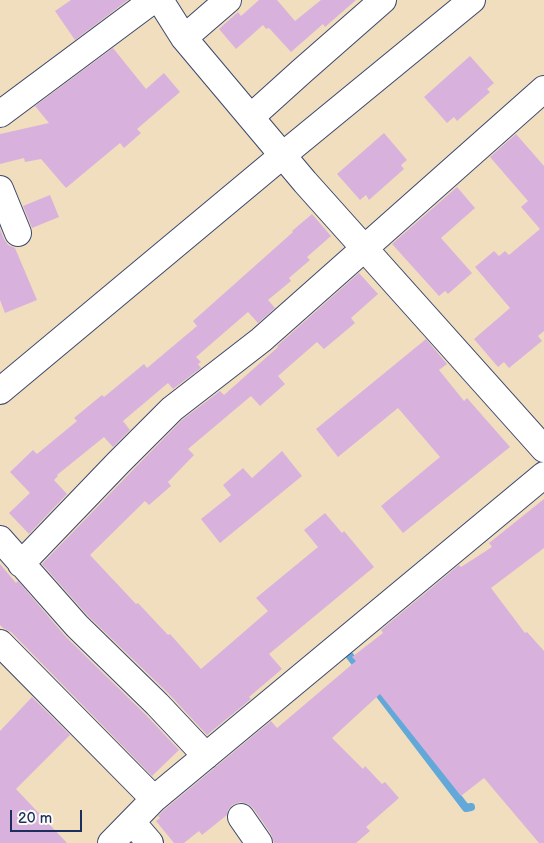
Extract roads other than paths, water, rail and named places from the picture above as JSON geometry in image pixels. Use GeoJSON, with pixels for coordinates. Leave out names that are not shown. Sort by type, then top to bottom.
{"type":"FeatureCollection","features":[{"type":"Feature","properties":{"kind":"street"},"geometry":{"type":"LineString","coordinates":[[0,114],[153,0]]}},
{"type":"Feature","properties":{"kind":"street"},"geometry":{"type":"LineString","coordinates":[[160,0],[184,38],[305,182],[544,450]]}},
{"type":"Feature","properties":{"kind":"street"},"geometry":{"type":"LineString","coordinates":[[184,38],[228,0]]}},
{"type":"Feature","properties":{"kind":"street"},"geometry":{"type":"LineString","coordinates":[[251,117],[383,0]]}},
{"type":"Feature","properties":{"kind":"street"},"geometry":{"type":"LineString","coordinates":[[0,391],[472,0]]}},
{"type":"Feature","properties":{"kind":"street"},"geometry":{"type":"LineString","coordinates":[[21,564],[172,409],[261,340],[544,89]]}},
{"type":"Feature","properties":{"kind":"street"},"geometry":{"type":"LineString","coordinates":[[0,189],[18,233]]}},
{"type":"Feature","properties":{"kind":"street"},"geometry":{"type":"LineString","coordinates":[[111,843],[154,799],[544,475]]}},
{"type":"Feature","properties":{"kind":"street"},"geometry":{"type":"LineString","coordinates":[[0,539],[77,626],[206,756]]}},
{"type":"Feature","properties":{"kind":"street"},"geometry":{"type":"LineString","coordinates":[[0,643],[154,799]]}},
{"type":"Feature","properties":{"kind":"street"},"geometry":{"type":"LineString","coordinates":[[241,817],[259,843]]}},
{"type":"Feature","properties":{"kind":"street"},"geometry":{"type":"LineString","coordinates":[[132,822],[150,843]]}},
{"type":"Feature","properties":{"kind":"waterway"},"geometry":{"type":"LineString","coordinates":[[346,651],[360,669]]}},
{"type":"Feature","properties":{"kind":"waterway"},"geometry":{"type":"LineString","coordinates":[[373,686],[466,808],[471,807]]}}]}
